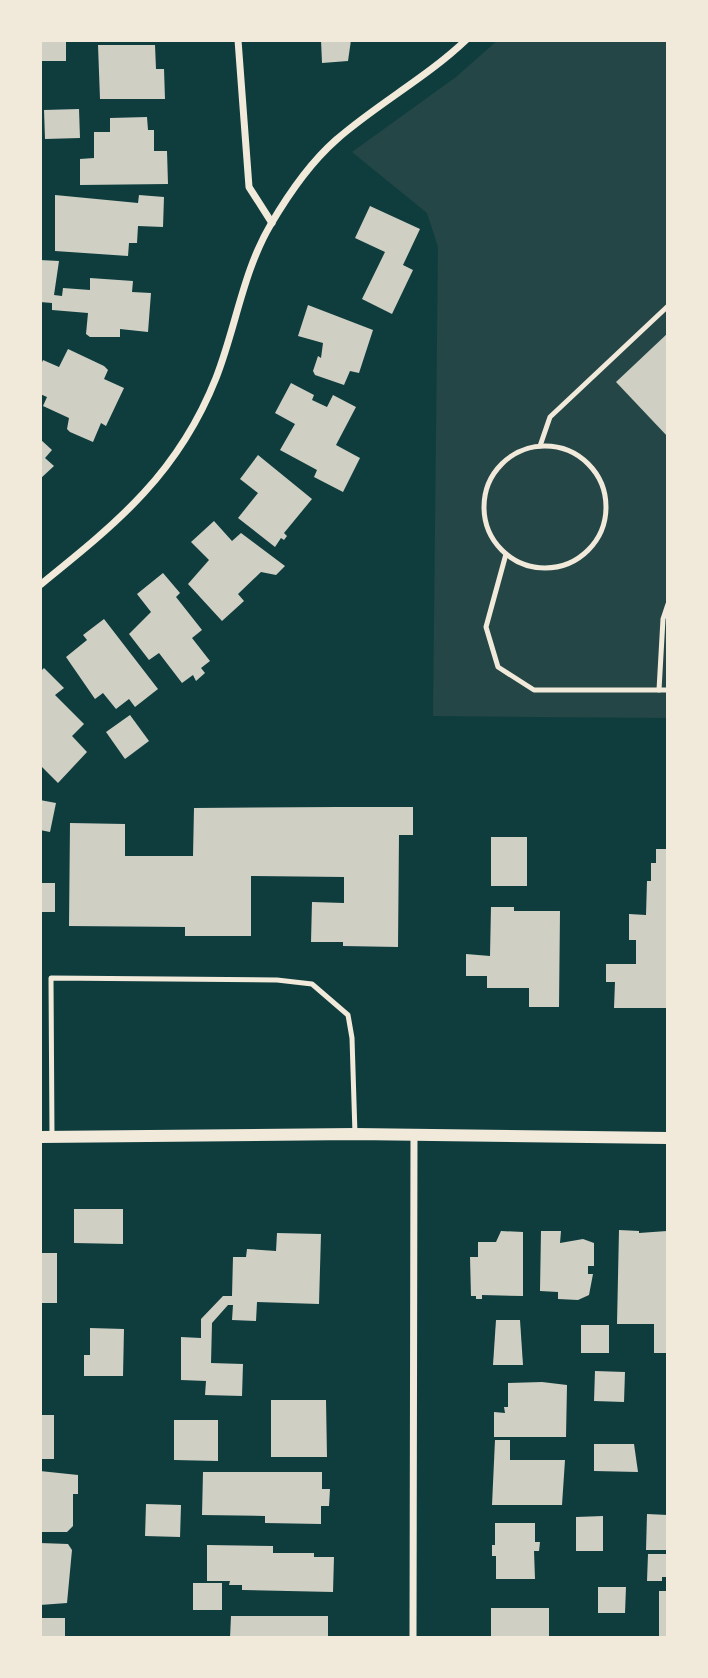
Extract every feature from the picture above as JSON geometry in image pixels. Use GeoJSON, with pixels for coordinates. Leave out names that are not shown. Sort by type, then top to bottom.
{"type":"FeatureCollection","features":[{"type":"Feature","properties":{"kind":"street"},"geometry":{"type":"LineString","coordinates":[[238,40],[249,187],[271,223]]}},
{"type":"Feature","properties":{"kind":"street"},"geometry":{"type":"LineString","coordinates":[[40,585],[95,540],[155,484],[191,432],[216,378],[252,262],[271,223],[334,142],[446,59],[466,40]]}},
{"type":"Feature","properties":{"kind":"street"},"geometry":{"type":"LineString","coordinates":[[46,1137],[355,1134],[668,1138]]}},
{"type":"Feature","properties":{"kind":"street"},"geometry":{"type":"LineString","coordinates":[[413,1638],[414,1135]]}},
{"type":"Feature","properties":{"kind":"lane"},"geometry":{"type":"LineString","coordinates":[[540,446],[550,417],[668,306]]}},
{"type":"Feature","properties":{"kind":"lane"},"geometry":{"type":"LineString","coordinates":[[540,446],[564,449],[584,460],[600,479],[607,502],[604,525],[593,547],[574,561],[550,568],[527,566],[506,554],[491,535],[484,513],[486,489],[498,467],[517,453],[540,446]]}},
{"type":"Feature","properties":{"kind":"lane"},"geometry":{"type":"LineString","coordinates":[[506,554],[486,627],[498,667],[534,690],[668,690]]}},
{"type":"Feature","properties":{"kind":"lane"},"geometry":{"type":"LineString","coordinates":[[659,690],[663,619],[668,604]]}},
{"type":"Feature","properties":{"kind":"lane"},"geometry":{"type":"LineString","coordinates":[[46,1137],[51,978],[277,980],[312,984],[348,1015],[352,1038],[355,1134]]}},
{"type":"Feature","properties":{"kind":"shaded area"},"geometry":{"type":"Polygon","coordinates":[[[498,40],[668,40],[668,718],[433,716],[438,247],[427,213],[352,152],[456,77],[498,40]]]}},
{"type":"Feature","properties":{"kind":"building"},"geometry":{"type":"Polygon","coordinates":[[[40,40],[66,40],[66,61],[40,61],[40,40]]]}},
{"type":"Feature","properties":{"kind":"building"},"geometry":{"type":"Polygon","coordinates":[[[321,40],[351,40],[348,61],[322,63],[321,40]]]}},
{"type":"Feature","properties":{"kind":"building"},"geometry":{"type":"Polygon","coordinates":[[[98,45],[155,45],[156,69],[164,69],[165,99],[100,99],[98,45]]]}},
{"type":"Feature","properties":{"kind":"building"},"geometry":{"type":"Polygon","coordinates":[[[79,109],[80,138],[45,139],[44,110],[79,109]]]}},
{"type":"Feature","properties":{"kind":"building"},"geometry":{"type":"Polygon","coordinates":[[[147,117],[148,130],[154,130],[154,151],[167,151],[168,184],[80,185],[80,159],[94,158],[94,132],[110,132],[110,118],[147,117]]]}},
{"type":"Feature","properties":{"kind":"building"},"geometry":{"type":"Polygon","coordinates":[[[55,195],[138,203],[139,195],[164,197],[163,227],[138,226],[137,243],[129,243],[128,256],[55,251],[55,195]]]}},
{"type":"Feature","properties":{"kind":"building"},"geometry":{"type":"Polygon","coordinates":[[[370,206],[420,229],[403,265],[413,270],[392,314],[362,299],[385,252],[355,238],[370,206]]]}},
{"type":"Feature","properties":{"kind":"building"},"geometry":{"type":"Polygon","coordinates":[[[40,260],[59,261],[54,295],[62,296],[63,288],[90,290],[90,278],[133,281],[132,292],[151,293],[148,332],[120,329],[120,337],[90,337],[86,334],[88,313],[52,310],[52,303],[40,302],[40,260]]]}},
{"type":"Feature","properties":{"kind":"building"},"geometry":{"type":"Polygon","coordinates":[[[308,305],[373,330],[359,373],[350,371],[344,385],[315,375],[313,371],[318,356],[321,358],[323,343],[298,336],[308,305]]]}},
{"type":"Feature","properties":{"kind":"building"},"geometry":{"type":"Polygon","coordinates":[[[668,333],[668,437],[616,382],[668,333]]]}},
{"type":"Feature","properties":{"kind":"building"},"geometry":{"type":"Polygon","coordinates":[[[68,349],[104,366],[108,370],[104,379],[124,388],[106,426],[101,423],[93,442],[67,429],[69,418],[43,406],[47,397],[40,394],[40,367],[43,360],[59,367],[68,349]]]}},
{"type":"Feature","properties":{"kind":"building"},"geometry":{"type":"Polygon","coordinates":[[[291,383],[314,395],[312,400],[327,407],[333,395],[356,407],[336,445],[360,458],[343,492],[314,477],[317,470],[280,450],[295,424],[275,413],[291,383]]]}},
{"type":"Feature","properties":{"kind":"building"},"geometry":{"type":"Polygon","coordinates":[[[40,439],[52,450],[45,458],[54,466],[40,479],[40,439]]]}},
{"type":"Feature","properties":{"kind":"building"},"geometry":{"type":"Polygon","coordinates":[[[258,455],[312,499],[284,533],[287,536],[284,540],[281,538],[275,547],[238,518],[258,493],[240,479],[258,455]]]}},
{"type":"Feature","properties":{"kind":"building"},"geometry":{"type":"Polygon","coordinates":[[[214,521],[232,541],[241,533],[285,566],[276,575],[261,572],[238,594],[244,601],[222,621],[188,584],[209,560],[191,542],[214,521]]]}},
{"type":"Feature","properties":{"kind":"building"},"geometry":{"type":"Polygon","coordinates":[[[163,573],[180,593],[176,597],[202,630],[192,638],[210,661],[201,668],[205,673],[196,681],[193,675],[182,683],[159,653],[149,660],[129,634],[151,612],[137,594],[163,573]]]}},
{"type":"Feature","properties":{"kind":"building"},"geometry":{"type":"Polygon","coordinates":[[[104,619],[158,689],[135,707],[129,699],[116,709],[103,693],[95,699],[66,657],[87,640],[83,635],[104,619]]]}},
{"type":"Feature","properties":{"kind":"building"},"geometry":{"type":"Polygon","coordinates":[[[44,668],[64,688],[55,695],[84,724],[72,736],[87,752],[58,783],[40,765],[40,672],[44,668]]]}},
{"type":"Feature","properties":{"kind":"building"},"geometry":{"type":"Polygon","coordinates":[[[130,715],[149,741],[125,759],[106,732],[130,715]]]}},
{"type":"Feature","properties":{"kind":"building"},"geometry":{"type":"Polygon","coordinates":[[[40,800],[56,803],[50,832],[40,830],[40,800]]]}},
{"type":"Feature","properties":{"kind":"building"},"geometry":{"type":"Polygon","coordinates":[[[413,807],[413,835],[399,835],[398,947],[343,946],[343,942],[311,942],[312,902],[344,903],[344,877],[251,876],[251,936],[185,936],[185,927],[69,926],[70,823],[125,824],[125,856],[193,856],[194,808],[413,807]]]}},
{"type":"Feature","properties":{"kind":"building"},"geometry":{"type":"Polygon","coordinates":[[[491,837],[527,837],[527,886],[491,886],[491,837]]]}},
{"type":"Feature","properties":{"kind":"building"},"geometry":{"type":"Polygon","coordinates":[[[656,849],[668,849],[668,1008],[614,1008],[615,982],[606,982],[606,964],[636,964],[636,940],[629,940],[629,914],[646,915],[647,881],[651,881],[651,863],[656,863],[656,849]]]}},
{"type":"Feature","properties":{"kind":"building"},"geometry":{"type":"Polygon","coordinates":[[[40,883],[55,883],[55,912],[40,912],[40,883]]]}},
{"type":"Feature","properties":{"kind":"building"},"geometry":{"type":"Polygon","coordinates":[[[491,907],[514,907],[514,911],[560,911],[559,1007],[529,1007],[529,988],[487,988],[487,976],[466,976],[466,954],[490,956],[491,907]]]}},
{"type":"Feature","properties":{"kind":"building"},"geometry":{"type":"Polygon","coordinates":[[[74,1209],[123,1209],[123,1244],[74,1243],[74,1209]]]}},
{"type":"Feature","properties":{"kind":"building"},"geometry":{"type":"Polygon","coordinates":[[[619,1230],[639,1233],[667,1231],[668,1353],[654,1353],[654,1324],[617,1324],[619,1230]]]}},
{"type":"Feature","properties":{"kind":"building"},"geometry":{"type":"Polygon","coordinates":[[[501,1231],[523,1232],[523,1296],[482,1295],[482,1299],[476,1299],[476,1296],[471,1296],[470,1257],[478,1257],[478,1242],[496,1242],[501,1231]]]}},
{"type":"Feature","properties":{"kind":"building"},"geometry":{"type":"Polygon","coordinates":[[[541,1231],[561,1231],[560,1243],[583,1239],[594,1243],[594,1266],[588,1266],[588,1274],[593,1274],[589,1295],[578,1300],[558,1299],[558,1292],[540,1291],[541,1231]]]}},
{"type":"Feature","properties":{"kind":"building"},"geometry":{"type":"Polygon","coordinates":[[[277,1233],[321,1234],[319,1304],[257,1302],[256,1321],[232,1320],[233,1305],[228,1305],[212,1323],[211,1363],[243,1364],[242,1396],[205,1395],[206,1381],[181,1380],[181,1337],[201,1338],[201,1319],[223,1296],[232,1296],[233,1257],[246,1257],[247,1249],[276,1251],[277,1233]]]}},
{"type":"Feature","properties":{"kind":"building"},"geometry":{"type":"Polygon","coordinates":[[[40,1253],[57,1253],[57,1303],[40,1303],[40,1253]]]}},
{"type":"Feature","properties":{"kind":"building"},"geometry":{"type":"Polygon","coordinates":[[[496,1320],[520,1320],[523,1365],[493,1365],[496,1320]]]}},
{"type":"Feature","properties":{"kind":"building"},"geometry":{"type":"Polygon","coordinates":[[[581,1325],[609,1325],[609,1353],[581,1353],[581,1325]]]}},
{"type":"Feature","properties":{"kind":"building"},"geometry":{"type":"Polygon","coordinates":[[[90,1328],[124,1329],[123,1376],[84,1376],[84,1355],[90,1355],[90,1328]]]}},
{"type":"Feature","properties":{"kind":"building"},"geometry":{"type":"Polygon","coordinates":[[[595,1371],[625,1372],[624,1402],[594,1401],[595,1371]]]}},
{"type":"Feature","properties":{"kind":"building"},"geometry":{"type":"Polygon","coordinates":[[[542,1382],[567,1385],[566,1437],[494,1437],[494,1412],[505,1413],[504,1407],[508,1407],[508,1383],[542,1382]]]}},
{"type":"Feature","properties":{"kind":"building"},"geometry":{"type":"Polygon","coordinates":[[[271,1400],[326,1400],[327,1457],[271,1457],[271,1400]]]}},
{"type":"Feature","properties":{"kind":"building"},"geometry":{"type":"Polygon","coordinates":[[[40,1415],[54,1415],[54,1459],[40,1459],[40,1415]]]}},
{"type":"Feature","properties":{"kind":"building"},"geometry":{"type":"Polygon","coordinates":[[[174,1420],[218,1420],[218,1461],[174,1460],[174,1420]]]}},
{"type":"Feature","properties":{"kind":"building"},"geometry":{"type":"Polygon","coordinates":[[[495,1440],[510,1440],[510,1460],[565,1460],[562,1505],[492,1505],[495,1440]]]}},
{"type":"Feature","properties":{"kind":"building"},"geometry":{"type":"Polygon","coordinates":[[[594,1444],[634,1444],[638,1472],[594,1471],[594,1444]]]}},
{"type":"Feature","properties":{"kind":"building"},"geometry":{"type":"Polygon","coordinates":[[[40,1471],[78,1475],[78,1494],[73,1494],[73,1526],[67,1532],[40,1532],[40,1471]]]}},
{"type":"Feature","properties":{"kind":"building"},"geometry":{"type":"Polygon","coordinates":[[[203,1472],[322,1472],[322,1489],[330,1489],[329,1506],[321,1506],[321,1524],[265,1523],[265,1516],[202,1515],[203,1472]]]}},
{"type":"Feature","properties":{"kind":"building"},"geometry":{"type":"Polygon","coordinates":[[[146,1504],[181,1505],[180,1537],[145,1536],[146,1504]]]}},
{"type":"Feature","properties":{"kind":"building"},"geometry":{"type":"Polygon","coordinates":[[[647,1514],[668,1515],[668,1550],[646,1550],[647,1514]]]}},
{"type":"Feature","properties":{"kind":"building"},"geometry":{"type":"Polygon","coordinates":[[[603,1516],[603,1551],[576,1551],[576,1517],[603,1516]]]}},
{"type":"Feature","properties":{"kind":"building"},"geometry":{"type":"Polygon","coordinates":[[[495,1523],[535,1523],[535,1542],[540,1542],[539,1551],[534,1551],[535,1579],[496,1579],[496,1556],[492,1556],[495,1523]]]}},
{"type":"Feature","properties":{"kind":"building"},"geometry":{"type":"Polygon","coordinates":[[[40,1543],[68,1544],[72,1550],[67,1603],[40,1605],[40,1543]]]}},
{"type":"Feature","properties":{"kind":"building"},"geometry":{"type":"Polygon","coordinates":[[[207,1545],[273,1546],[273,1553],[314,1553],[314,1557],[334,1557],[333,1592],[242,1590],[242,1585],[229,1585],[230,1581],[207,1581],[207,1545]]]}},
{"type":"Feature","properties":{"kind":"building"},"geometry":{"type":"Polygon","coordinates":[[[648,1554],[668,1554],[668,1577],[662,1577],[662,1581],[647,1581],[648,1554]]]}},
{"type":"Feature","properties":{"kind":"building"},"geometry":{"type":"Polygon","coordinates":[[[193,1583],[222,1583],[222,1610],[193,1610],[193,1583]]]}},
{"type":"Feature","properties":{"kind":"building"},"geometry":{"type":"Polygon","coordinates":[[[598,1587],[626,1587],[625,1613],[598,1613],[598,1587]]]}},
{"type":"Feature","properties":{"kind":"building"},"geometry":{"type":"Polygon","coordinates":[[[659,1591],[668,1591],[668,1638],[659,1638],[659,1591]]]}},
{"type":"Feature","properties":{"kind":"building"},"geometry":{"type":"Polygon","coordinates":[[[491,1608],[549,1608],[549,1638],[491,1638],[491,1608]]]}},
{"type":"Feature","properties":{"kind":"building"},"geometry":{"type":"Polygon","coordinates":[[[231,1616],[328,1616],[328,1638],[230,1638],[231,1616]]]}},
{"type":"Feature","properties":{"kind":"building"},"geometry":{"type":"Polygon","coordinates":[[[40,1618],[65,1618],[65,1638],[40,1638],[40,1618]]]}}]}
